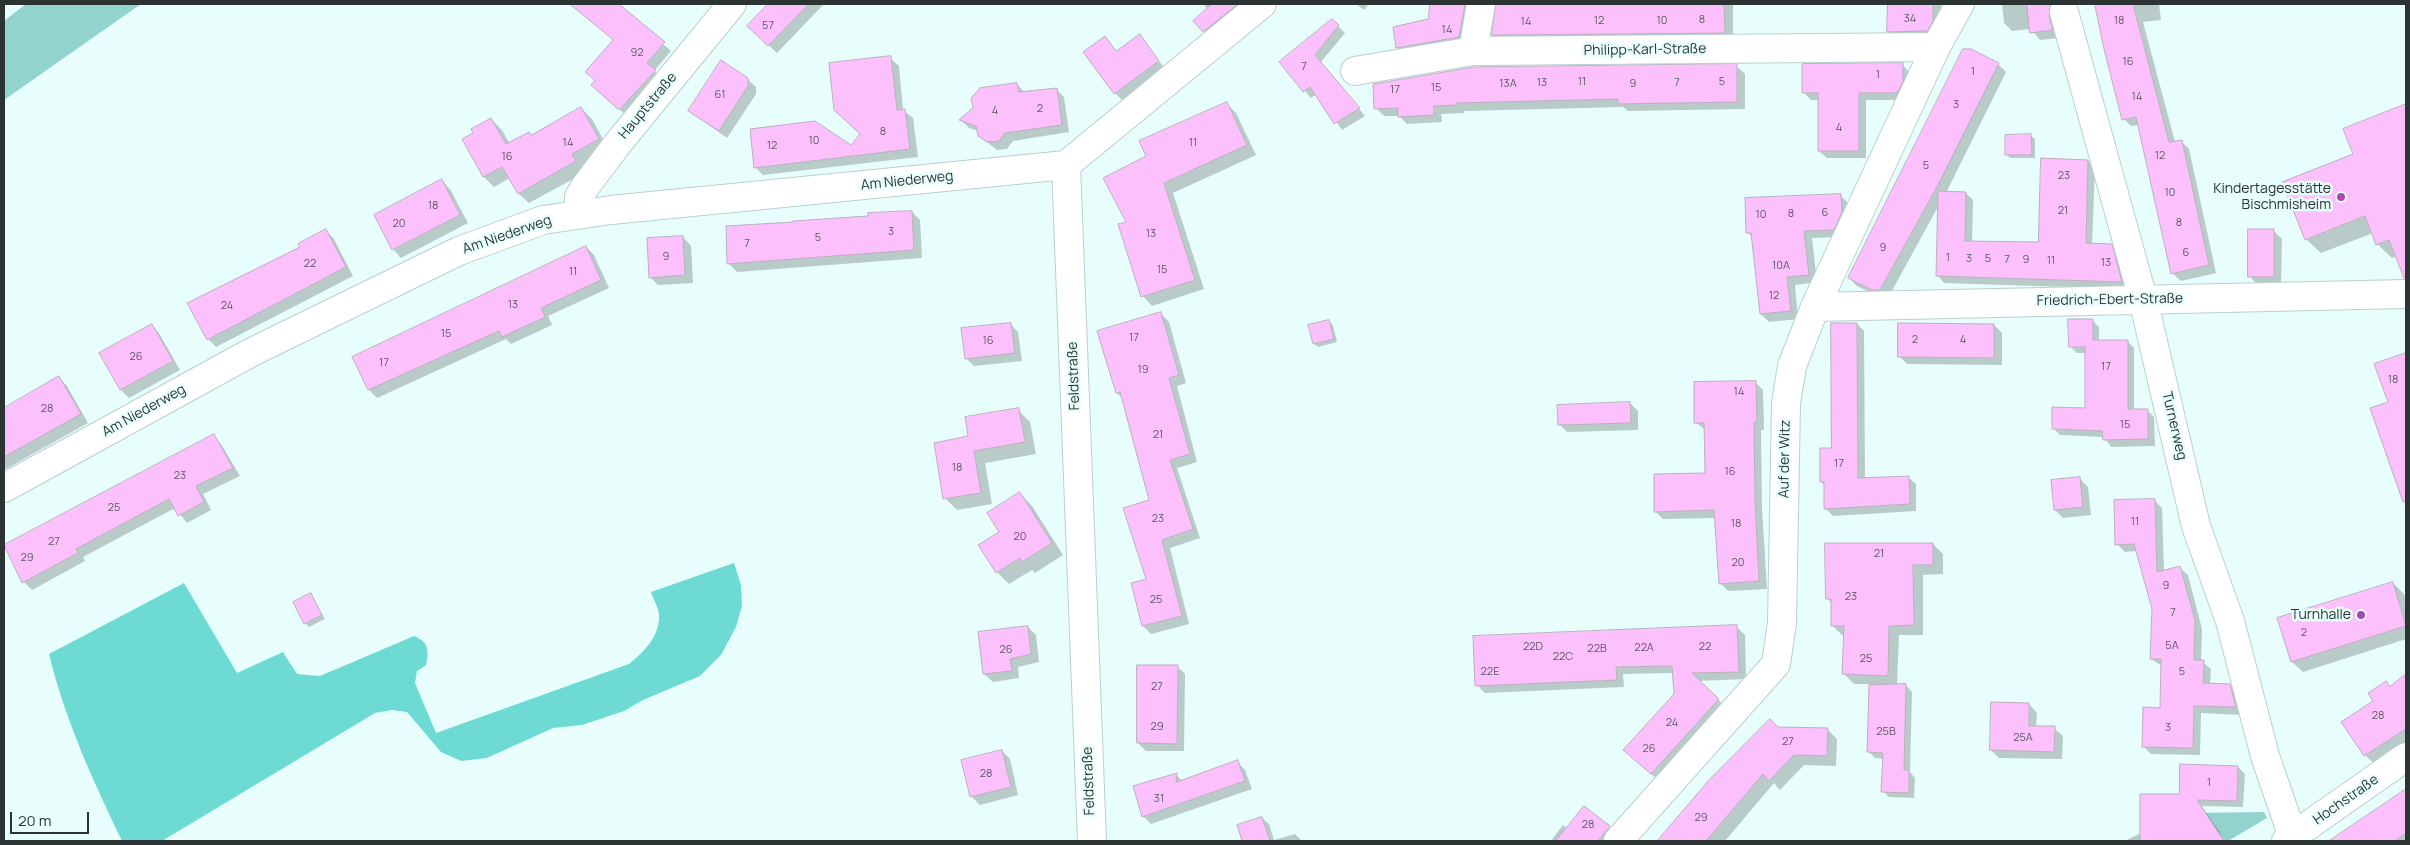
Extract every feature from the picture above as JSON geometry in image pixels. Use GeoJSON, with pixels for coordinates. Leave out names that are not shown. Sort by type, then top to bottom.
{"type":"FeatureCollection","features":[{"type":"Feature","properties":{"kind":"street","name":"Hauptstraße"},"geometry":{"type":"LineString","coordinates":[[579,214],[579,196],[585,187],[619,142],[732,4]]}},
{"type":"Feature","properties":{"kind":"street"},"geometry":{"type":"LineString","coordinates":[[1066,165],[1262,4]]}},
{"type":"Feature","properties":{"kind":"street"},"geometry":{"type":"LineString","coordinates":[[1473,51],[1482,4]]}},
{"type":"Feature","properties":{"kind":"street","name":"Auf der Witz"},"geometry":{"type":"LineString","coordinates":[[1618,841],[1776,664],[1782,622],[1787,394],[1792,366],[1815,307],[1936,47],[1960,4]]}},
{"type":"Feature","properties":{"kind":"street","name":"Turnerweg"},"geometry":{"type":"LineString","coordinates":[[2064,12],[2143,300],[2196,526],[2230,622],[2265,756],[2290,839]]}},
{"type":"Feature","properties":{"kind":"street","name":"Philipp-Karl-Straße"},"geometry":{"type":"LineString","coordinates":[[1354,71],[1473,51],[1936,47]]}},
{"type":"Feature","properties":{"kind":"street","name":"Am Niederweg"},"geometry":{"type":"LineString","coordinates":[[4,488],[252,352],[459,251],[543,220],[579,214],[1066,165]]}},
{"type":"Feature","properties":{"kind":"street","name":"Feldstraße"},"geometry":{"type":"LineString","coordinates":[[1066,165],[1092,841]]}},
{"type":"Feature","properties":{"kind":"street","name":"Friedrich-Ebert-Straße"},"geometry":{"type":"LineString","coordinates":[[1815,307],[2406,294]]}},
{"type":"Feature","properties":{"kind":"street","name":"Hochstraße"},"geometry":{"type":"LineString","coordinates":[[2290,839],[2406,757]]}},
{"type":"Feature","properties":{"kind":"shaded area"},"geometry":{"type":"Polygon","coordinates":[[[26,4],[141,4],[4,100],[4,21],[26,4]]]}},
{"type":"Feature","properties":{"kind":"shaded area"},"geometry":{"type":"Polygon","coordinates":[[[734,563],[741,585],[742,606],[736,627],[721,655],[700,676],[643,700],[624,711],[582,725],[553,728],[487,758],[461,761],[441,752],[407,712],[392,710],[375,713],[162,841],[122,841],[71,726],[49,654],[184,583],[237,673],[283,652],[297,674],[320,676],[414,636],[419,638],[425,644],[428,655],[426,665],[417,671],[415,683],[436,733],[629,664],[650,643],[657,630],[659,612],[651,592],[734,563]]]}},
{"type":"Feature","properties":{"kind":"shaded area"},"geometry":{"type":"Polygon","coordinates":[[[2264,812],[2267,818],[2228,841],[2224,841],[2213,824],[2190,813],[2264,812]]]}},
{"type":"Feature","properties":{"kind":"building"},"geometry":{"type":"Polygon","coordinates":[[[570,4],[619,4],[665,42],[647,63],[656,70],[619,110],[591,85],[595,80],[585,72],[613,40],[570,4]]]}},
{"type":"Feature","properties":{"kind":"building"},"geometry":{"type":"Polygon","coordinates":[[[768,4],[809,4],[768,46],[747,26],[768,4]]]}},
{"type":"Feature","properties":{"kind":"building"},"geometry":{"type":"Polygon","coordinates":[[[1212,4],[1238,4],[1203,32],[1193,21],[1212,4]]]}},
{"type":"Feature","properties":{"kind":"building"},"geometry":{"type":"Polygon","coordinates":[[[1430,4],[1465,4],[1459,37],[1396,48],[1393,27],[1428,19],[1430,4]]]}},
{"type":"Feature","properties":{"kind":"building"},"geometry":{"type":"Polygon","coordinates":[[[1496,4],[1724,4],[1725,33],[1492,35],[1496,4]]]}},
{"type":"Feature","properties":{"kind":"building"},"geometry":{"type":"Polygon","coordinates":[[[1888,4],[1933,4],[1933,21],[1927,31],[1887,32],[1888,4]]]}},
{"type":"Feature","properties":{"kind":"building"},"geometry":{"type":"Polygon","coordinates":[[[2027,4],[2051,4],[2049,16],[2053,30],[2030,33],[2027,4]]]}},
{"type":"Feature","properties":{"kind":"building"},"geometry":{"type":"Polygon","coordinates":[[[2095,4],[2133,4],[2169,142],[2182,140],[2209,265],[2171,274],[2136,117],[2122,120],[2095,4]]]}},
{"type":"Feature","properties":{"kind":"building"},"geometry":{"type":"Polygon","coordinates":[[[1332,19],[1339,25],[1315,55],[1360,108],[1334,124],[1310,87],[1303,92],[1279,62],[1332,19]]]}},
{"type":"Feature","properties":{"kind":"building"},"geometry":{"type":"Polygon","coordinates":[[[1140,34],[1159,61],[1114,94],[1083,52],[1105,36],[1116,51],[1140,34]]]}},
{"type":"Feature","properties":{"kind":"building"},"geometry":{"type":"Polygon","coordinates":[[[1963,49],[1971,49],[1999,63],[1938,185],[1880,290],[1872,290],[1848,278],[1963,49]]]}},
{"type":"Feature","properties":{"kind":"building"},"geometry":{"type":"Polygon","coordinates":[[[891,56],[897,110],[905,109],[910,149],[754,168],[750,129],[815,121],[851,145],[860,134],[834,110],[829,63],[891,56]]]}},
{"type":"Feature","properties":{"kind":"building"},"geometry":{"type":"Polygon","coordinates":[[[721,60],[748,78],[748,86],[719,131],[688,111],[721,60]]]}},
{"type":"Feature","properties":{"kind":"building"},"geometry":{"type":"Polygon","coordinates":[[[1903,63],[1903,82],[1897,93],[1859,93],[1859,151],[1818,151],[1818,93],[1802,93],[1802,64],[1903,63]]]}},
{"type":"Feature","properties":{"kind":"building"},"geometry":{"type":"Polygon","coordinates":[[[1737,64],[1737,102],[1618,104],[1618,99],[1457,103],[1457,105],[1434,106],[1434,115],[1398,117],[1398,108],[1374,109],[1373,84],[1474,67],[1737,64]]]}},
{"type":"Feature","properties":{"kind":"building"},"geometry":{"type":"Polygon","coordinates":[[[1017,83],[1019,92],[1057,88],[1062,125],[1005,133],[999,141],[987,142],[978,136],[976,126],[959,120],[973,108],[971,98],[980,88],[1017,83]]]}},
{"type":"Feature","properties":{"kind":"building"},"geometry":{"type":"Polygon","coordinates":[[[1227,102],[1247,145],[1164,183],[1195,280],[1141,297],[1118,224],[1126,222],[1103,178],[1146,156],[1139,141],[1227,102]]]}},
{"type":"Feature","properties":{"kind":"building"},"geometry":{"type":"Polygon","coordinates":[[[2406,104],[2406,278],[2404,278],[2389,240],[2376,245],[2365,216],[2305,240],[2282,182],[2353,154],[2343,129],[2406,104]]]}},
{"type":"Feature","properties":{"kind":"building"},"geometry":{"type":"Polygon","coordinates":[[[581,107],[599,139],[572,154],[576,161],[518,194],[502,167],[483,177],[462,139],[473,133],[471,129],[491,118],[506,144],[529,132],[531,135],[581,107]]]}},
{"type":"Feature","properties":{"kind":"building"},"geometry":{"type":"Polygon","coordinates":[[[2031,134],[2032,155],[2005,155],[2005,135],[2031,134]]]}},
{"type":"Feature","properties":{"kind":"building"},"geometry":{"type":"Polygon","coordinates":[[[2041,158],[2088,160],[2086,243],[2112,244],[2122,282],[1936,276],[1938,191],[1966,192],[1965,241],[2038,242],[2041,158]]]}},
{"type":"Feature","properties":{"kind":"building"},"geometry":{"type":"Polygon","coordinates":[[[442,179],[460,215],[392,250],[374,215],[442,179]]]}},
{"type":"Feature","properties":{"kind":"building"},"geometry":{"type":"Polygon","coordinates":[[[1841,194],[1842,212],[1834,230],[1804,231],[1809,275],[1787,277],[1791,311],[1760,314],[1751,233],[1746,233],[1745,198],[1841,194]]]}},
{"type":"Feature","properties":{"kind":"building"},"geometry":{"type":"Polygon","coordinates":[[[912,211],[914,250],[727,264],[726,226],[868,216],[868,213],[912,211]]]}},
{"type":"Feature","properties":{"kind":"building"},"geometry":{"type":"Polygon","coordinates":[[[326,229],[346,267],[207,340],[187,303],[300,247],[298,244],[326,229]]]}},
{"type":"Feature","properties":{"kind":"building"},"geometry":{"type":"Polygon","coordinates":[[[2248,229],[2274,229],[2274,277],[2248,277],[2248,229]]]}},
{"type":"Feature","properties":{"kind":"building"},"geometry":{"type":"Polygon","coordinates":[[[683,236],[685,275],[649,278],[647,238],[683,236]]]}},
{"type":"Feature","properties":{"kind":"building"},"geometry":{"type":"Polygon","coordinates":[[[586,246],[601,280],[541,308],[545,317],[502,337],[499,331],[368,390],[352,357],[586,246]]]}},
{"type":"Feature","properties":{"kind":"building"},"geometry":{"type":"Polygon","coordinates":[[[1161,312],[1179,375],[1169,378],[1190,454],[1170,460],[1193,529],[1162,540],[1182,616],[1142,626],[1131,583],[1146,579],[1123,508],[1149,500],[1120,392],[1116,393],[1097,331],[1161,312]]]}},
{"type":"Feature","properties":{"kind":"building"},"geometry":{"type":"Polygon","coordinates":[[[2068,319],[2093,319],[2093,340],[2128,340],[2128,409],[2148,409],[2148,439],[2103,440],[2102,431],[2052,429],[2052,407],[2085,408],[2085,347],[2069,347],[2068,319]]]}},
{"type":"Feature","properties":{"kind":"building"},"geometry":{"type":"Polygon","coordinates":[[[1329,320],[1334,339],[1313,344],[1308,325],[1329,320]]]}},
{"type":"Feature","properties":{"kind":"building"},"geometry":{"type":"Polygon","coordinates":[[[1011,323],[1015,353],[965,359],[961,328],[1011,323]]]}},
{"type":"Feature","properties":{"kind":"building"},"geometry":{"type":"Polygon","coordinates":[[[1831,323],[1857,323],[1858,478],[1909,476],[1910,504],[1824,509],[1824,482],[1820,482],[1820,448],[1831,448],[1831,323]]]}},
{"type":"Feature","properties":{"kind":"building"},"geometry":{"type":"Polygon","coordinates":[[[1898,323],[1994,324],[1994,358],[1898,357],[1898,323]]]}},
{"type":"Feature","properties":{"kind":"building"},"geometry":{"type":"Polygon","coordinates":[[[152,324],[173,361],[120,390],[99,353],[152,324]]]}},
{"type":"Feature","properties":{"kind":"building"},"geometry":{"type":"Polygon","coordinates":[[[2406,353],[2406,501],[2403,502],[2370,408],[2388,402],[2374,364],[2406,353]]]}},
{"type":"Feature","properties":{"kind":"building"},"geometry":{"type":"Polygon","coordinates":[[[59,376],[81,414],[4,457],[4,408],[59,376]]]}},
{"type":"Feature","properties":{"kind":"building"},"geometry":{"type":"Polygon","coordinates":[[[1756,381],[1757,422],[1754,422],[1755,500],[1759,581],[1719,584],[1714,510],[1654,512],[1654,474],[1705,473],[1704,423],[1694,423],[1694,382],[1756,381]]]}},
{"type":"Feature","properties":{"kind":"building"},"geometry":{"type":"Polygon","coordinates":[[[1630,402],[1631,423],[1558,425],[1557,405],[1630,402]]]}},
{"type":"Feature","properties":{"kind":"building"},"geometry":{"type":"Polygon","coordinates":[[[1019,408],[1025,442],[974,451],[981,493],[943,499],[934,443],[968,436],[965,417],[1019,408]]]}},
{"type":"Feature","properties":{"kind":"building"},"geometry":{"type":"Polygon","coordinates":[[[214,434],[233,468],[196,486],[204,502],[178,516],[169,499],[76,549],[78,553],[22,583],[4,545],[214,434]]]}},
{"type":"Feature","properties":{"kind":"building"},"geometry":{"type":"Polygon","coordinates":[[[2080,477],[2083,507],[2054,510],[2051,480],[2080,477]]]}},
{"type":"Feature","properties":{"kind":"building"},"geometry":{"type":"Polygon","coordinates":[[[1020,492],[1052,543],[1022,562],[1020,558],[996,573],[978,545],[999,532],[987,513],[1020,492]]]}},
{"type":"Feature","properties":{"kind":"building"},"geometry":{"type":"Polygon","coordinates":[[[2155,499],[2157,572],[2180,566],[2195,620],[2194,660],[2204,660],[2203,683],[2230,684],[2236,707],[2194,706],[2193,748],[2142,747],[2143,707],[2160,708],[2161,659],[2150,659],[2152,609],[2134,544],[2115,545],[2114,500],[2155,499]]]}},
{"type":"Feature","properties":{"kind":"building"},"geometry":{"type":"Polygon","coordinates":[[[1825,543],[1933,543],[1933,565],[1913,565],[1914,625],[1889,626],[1888,676],[1842,674],[1844,626],[1831,626],[1831,599],[1826,599],[1825,543]]]}},
{"type":"Feature","properties":{"kind":"building","name":"Turnhalle"},"geometry":{"type":"Polygon","coordinates":[[[2393,582],[2406,626],[2291,662],[2277,618],[2393,582]]]}},
{"type":"Feature","properties":{"kind":"building"},"geometry":{"type":"Polygon","coordinates":[[[311,593],[322,615],[304,624],[293,602],[311,593]]]}},
{"type":"Feature","properties":{"kind":"building"},"geometry":{"type":"Polygon","coordinates":[[[1737,625],[1739,672],[1692,673],[1719,699],[1651,774],[1623,750],[1674,694],[1672,666],[1616,667],[1617,680],[1475,686],[1473,636],[1737,625]]]}},
{"type":"Feature","properties":{"kind":"building"},"geometry":{"type":"Polygon","coordinates":[[[1028,626],[1031,654],[1010,659],[1012,671],[983,674],[978,632],[1028,626]]]}},
{"type":"Feature","properties":{"kind":"building"},"geometry":{"type":"Polygon","coordinates":[[[1137,665],[1178,665],[1177,744],[1137,743],[1137,665]]]}},
{"type":"Feature","properties":{"kind":"building"},"geometry":{"type":"Polygon","coordinates":[[[2406,674],[2406,729],[2364,756],[2341,722],[2373,701],[2368,693],[2386,681],[2390,686],[2406,674]]]}},
{"type":"Feature","properties":{"kind":"building"},"geometry":{"type":"Polygon","coordinates":[[[1906,684],[1904,770],[1909,770],[1909,793],[1881,792],[1883,753],[1867,752],[1869,685],[1906,684]]]}},
{"type":"Feature","properties":{"kind":"building"},"geometry":{"type":"Polygon","coordinates":[[[1991,702],[2029,703],[2029,726],[2055,726],[2054,752],[1990,750],[1991,702]]]}},
{"type":"Feature","properties":{"kind":"building"},"geometry":{"type":"Polygon","coordinates":[[[1770,719],[1778,727],[1828,728],[1827,756],[1794,755],[1769,781],[1763,774],[1706,841],[1657,841],[1709,780],[1770,719]]]}},
{"type":"Feature","properties":{"kind":"building"},"geometry":{"type":"Polygon","coordinates":[[[1002,750],[1011,787],[970,797],[961,760],[1002,750]]]}},
{"type":"Feature","properties":{"kind":"building"},"geometry":{"type":"Polygon","coordinates":[[[1238,760],[1245,781],[1142,817],[1133,786],[1177,773],[1176,782],[1238,760]]]}},
{"type":"Feature","properties":{"kind":"building"},"geometry":{"type":"Polygon","coordinates":[[[2180,764],[2238,766],[2237,801],[2197,800],[2224,841],[2140,841],[2140,794],[2179,794],[2180,764]]]}},
{"type":"Feature","properties":{"kind":"building"},"geometry":{"type":"Polygon","coordinates":[[[2406,789],[2406,833],[2395,841],[2329,841],[2406,789]]]}},
{"type":"Feature","properties":{"kind":"building"},"geometry":{"type":"Polygon","coordinates":[[[1584,806],[1610,826],[1598,841],[1556,841],[1584,806]]]}},
{"type":"Feature","properties":{"kind":"building"},"geometry":{"type":"Polygon","coordinates":[[[1262,817],[1270,841],[1242,841],[1237,825],[1262,817]]]}},
{"type":"Feature","properties":{"kind":"place","name":"Kindertagesstätte Bischmisheim"},"geometry":{"type":"Point","coordinates":[2341,197]}},
{"type":"Feature","properties":{"kind":"place","name":"Turnhalle"},"geometry":{"type":"Point","coordinates":[2361,615]}}]}
